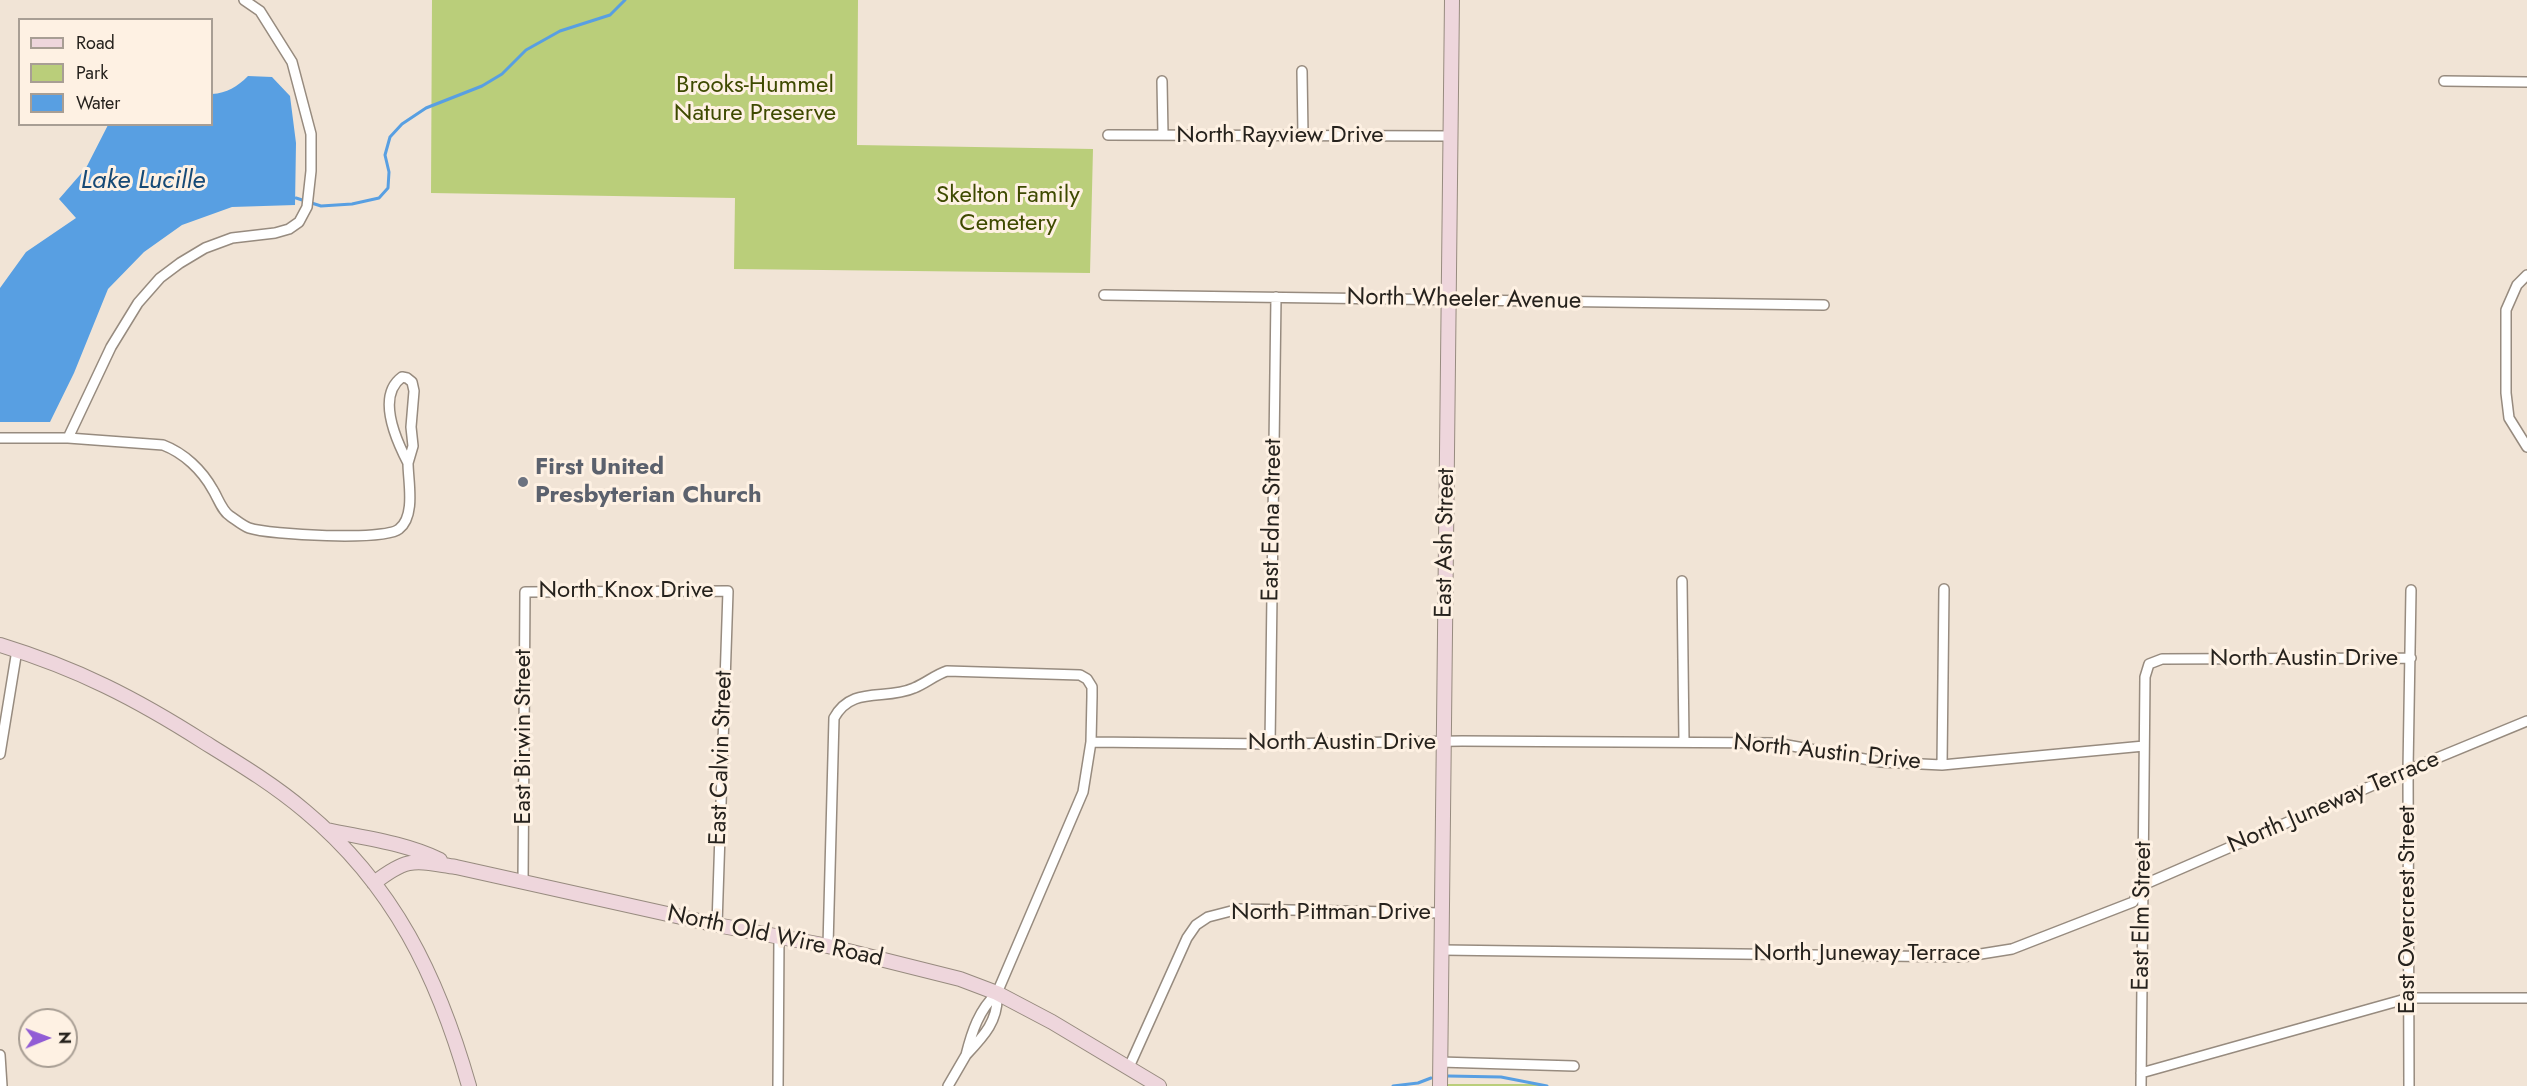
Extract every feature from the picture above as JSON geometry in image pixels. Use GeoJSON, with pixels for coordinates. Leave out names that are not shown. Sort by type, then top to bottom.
{"type":"FeatureCollection","features":[{"type":"Feature","properties":{"kind":"street"},"geometry":{"type":"LineString","coordinates":[[68,438],[111,347],[138,303],[160,278],[180,262],[205,248],[231,238],[289,229],[299,222],[307,207],[311,171],[311,134],[292,63],[260,11],[244,0]]}},
{"type":"Feature","properties":{"kind":"street","name":"East Ash Street"},"geometry":{"type":"LineString","coordinates":[[1440,1086],[1452,0]]}},
{"type":"Feature","properties":{"kind":"street"},"geometry":{"type":"LineString","coordinates":[[1302,71],[1303,135]]}},
{"type":"Feature","properties":{"kind":"street"},"geometry":{"type":"LineString","coordinates":[[1162,81],[1163,135]]}},
{"type":"Feature","properties":{"kind":"street"},"geometry":{"type":"LineString","coordinates":[[2444,81],[2527,82]]}},
{"type":"Feature","properties":{"kind":"street","name":"North Rayview Drive"},"geometry":{"type":"LineString","coordinates":[[1108,135],[1452,136]]}},
{"type":"Feature","properties":{"kind":"street"},"geometry":{"type":"LineString","coordinates":[[2527,275],[2517,285],[2506,310],[2506,381],[2509,418],[2527,447]]}},
{"type":"Feature","properties":{"kind":"street","name":"North Wheeler Avenue"},"geometry":{"type":"LineString","coordinates":[[1104,295],[1824,305]]}},
{"type":"Feature","properties":{"kind":"street","name":"East Edna Street"},"geometry":{"type":"LineString","coordinates":[[1270,744],[1276,297]]}},
{"type":"Feature","properties":{"kind":"street"},"geometry":{"type":"LineString","coordinates":[[0,438],[68,438],[163,445],[177,450],[187,458],[211,486],[227,514],[248,528],[290,534],[385,535],[399,529],[407,516],[409,505],[408,463],[413,446],[411,427],[414,391],[412,382],[402,377],[390,390],[389,403],[391,419],[408,463]]}},
{"type":"Feature","properties":{"kind":"street"},"geometry":{"type":"LineString","coordinates":[[1682,581],[1684,741]]}},
{"type":"Feature","properties":{"kind":"street"},"geometry":{"type":"LineString","coordinates":[[1942,765],[1944,589]]}},
{"type":"Feature","properties":{"kind":"street","name":"East Overcrest Street"},"geometry":{"type":"LineString","coordinates":[[2409,1086],[2408,770],[2411,590]]}},
{"type":"Feature","properties":{"kind":"street","name":"North Knox Drive"},"geometry":{"type":"LineString","coordinates":[[525,592],[728,591]]}},
{"type":"Feature","properties":{"kind":"street","name":"East Calvin Street"},"geometry":{"type":"LineString","coordinates":[[717,925],[728,591]]}},
{"type":"Feature","properties":{"kind":"street","name":"East Birwin Street"},"geometry":{"type":"LineString","coordinates":[[523,882],[525,592]]}},
{"type":"Feature","properties":{"kind":"street"},"geometry":{"type":"LineString","coordinates":[[0,645],[86,675],[133,698],[261,778],[327,830],[374,883],[406,930],[436,987],[451,1023],[469,1086]]}},
{"type":"Feature","properties":{"kind":"street"},"geometry":{"type":"LineString","coordinates":[[0,754],[17,650]]}},
{"type":"Feature","properties":{"kind":"street","name":"North Austin Drive"},"geometry":{"type":"LineString","coordinates":[[1091,742],[1270,744],[1684,741],[1776,743],[1881,762],[1942,765],[2144,746],[2145,677],[2149,664],[2156,661],[2411,658]]}},
{"type":"Feature","properties":{"kind":"street"},"geometry":{"type":"LineString","coordinates":[[828,946],[834,718],[840,708],[862,697],[914,688],[947,671],[1069,673],[1087,679],[1092,687],[1091,742],[1085,783],[1077,807],[998,993],[985,1004],[972,1030],[966,1055],[948,1086]]}},
{"type":"Feature","properties":{"kind":"street","name":"North Juneway Terrace"},"geometry":{"type":"LineString","coordinates":[[1442,950],[1962,957],[2012,950],[2133,902],[2143,885],[2408,770],[2527,722]]}},
{"type":"Feature","properties":{"kind":"street","name":"East Elm Street"},"geometry":{"type":"LineString","coordinates":[[2141,1086],[2144,746]]}},
{"type":"Feature","properties":{"kind":"street"},"geometry":{"type":"LineString","coordinates":[[327,830],[428,854],[456,867]]}},
{"type":"Feature","properties":{"kind":"street","name":"North Old Wire Road"},"geometry":{"type":"LineString","coordinates":[[374,883],[394,867],[406,862],[416,861],[456,867],[717,925],[828,946],[960,979],[998,993],[1159,1086]]}},
{"type":"Feature","properties":{"kind":"street","name":"North Pittman Drive"},"geometry":{"type":"LineString","coordinates":[[1129,1067],[1186,938],[1196,925],[1208,917],[1221,912],[1260,909],[1443,913]]}},
{"type":"Feature","properties":{"kind":"street"},"geometry":{"type":"LineString","coordinates":[[778,1086],[779,937]]}},
{"type":"Feature","properties":{"kind":"street"},"geometry":{"type":"LineString","coordinates":[[2141,1073],[2409,998],[2527,998]]}},
{"type":"Feature","properties":{"kind":"street"},"geometry":{"type":"LineString","coordinates":[[0,1055],[2,1086]]}},
{"type":"Feature","properties":{"kind":"street"},"geometry":{"type":"LineString","coordinates":[[1440,1062],[1574,1066]]}},
{"type":"Feature","properties":{"kind":"green space","name":"Brooks-Hummel Nature Preserve"},"geometry":{"type":"Polygon","coordinates":[[[432,0],[858,0],[857,145],[1093,149],[1090,273],[734,269],[735,198],[431,193],[432,0]]]}},
{"type":"Feature","properties":{"kind":"green space"},"geometry":{"type":"Polygon","coordinates":[[[1440,1084],[1540,1084],[1547,1086],[1440,1086],[1440,1084]]]}},
{"type":"Feature","properties":{"kind":"water","name":"Lake Lucille"},"geometry":{"type":"Polygon","coordinates":[[[248,76],[272,77],[290,96],[296,143],[295,205],[232,207],[182,225],[144,252],[108,289],[74,373],[50,422],[0,422],[0,288],[26,252],[76,218],[59,199],[86,168],[107,126],[213,126],[213,94],[232,89],[248,76]]]}},
{"type":"Feature","properties":{"kind":"waterway"},"geometry":{"type":"LineString","coordinates":[[296,198],[321,206],[352,204],[379,198],[388,188],[389,172],[385,155],[390,137],[402,124],[426,108],[482,86],[502,74],[526,50],[560,31],[610,15],[625,0]]}},
{"type":"Feature","properties":{"kind":"waterway"},"geometry":{"type":"LineString","coordinates":[[1448,1076],[1501,1077],[1547,1086]]}},
{"type":"Feature","properties":{"kind":"waterway"},"geometry":{"type":"LineString","coordinates":[[1393,1086],[1418,1083],[1431,1078]]}},
{"type":"Feature","properties":{"kind":"place","name":"First United Presbyterian Church"},"geometry":{"type":"Point","coordinates":[523,482]}},
{"type":"Feature","properties":{"kind":"park label","name":"Skelton Family Cemetery"},"geometry":{"type":"Point","coordinates":[1008,210]}}]}
